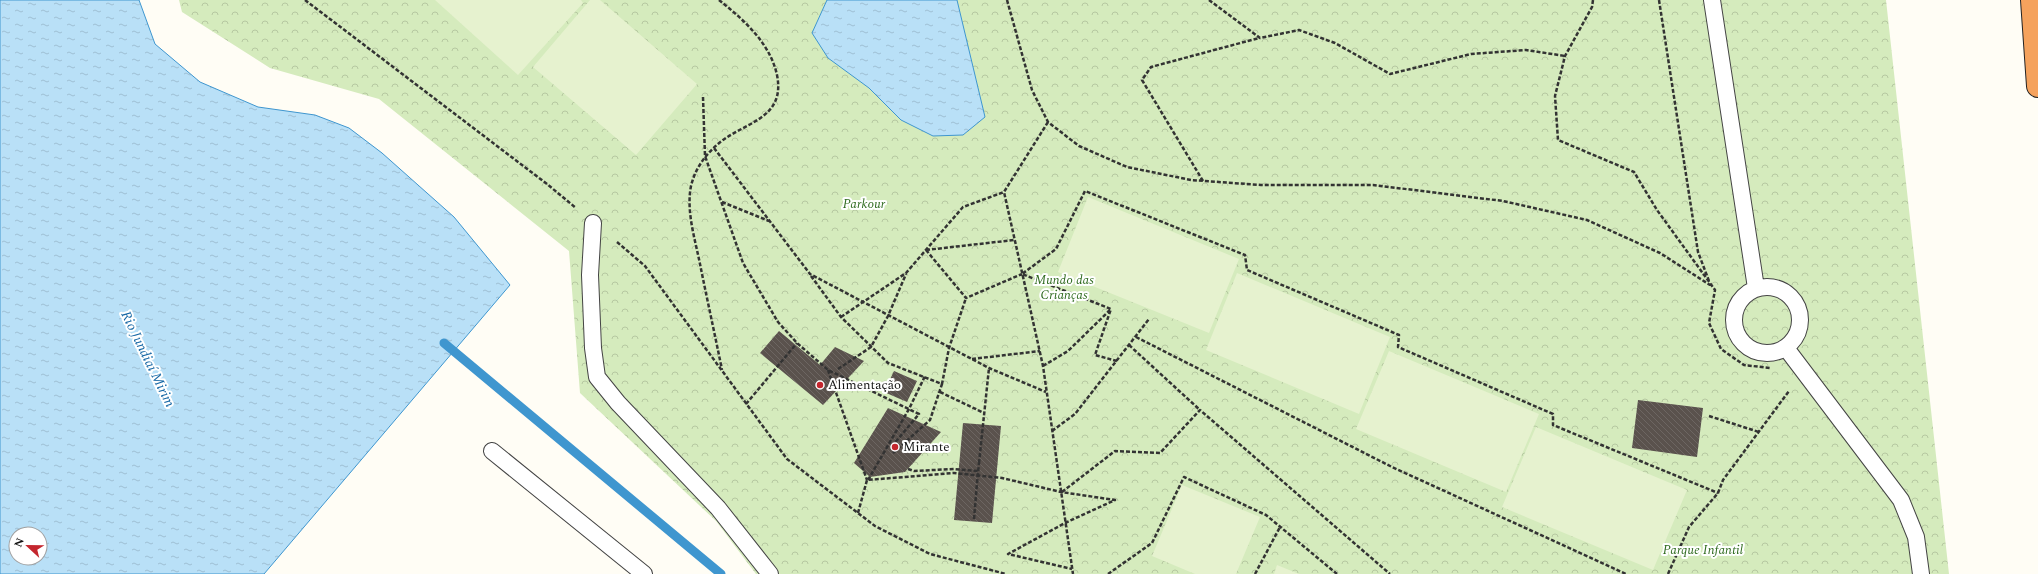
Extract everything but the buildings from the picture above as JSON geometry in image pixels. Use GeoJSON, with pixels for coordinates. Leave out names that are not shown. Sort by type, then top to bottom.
{"type":"FeatureCollection","features":[{"type":"Feature","properties":{"kind":"highway"},"geometry":{"type":"LineString","coordinates":[[2032,0],[2038,86]]}},
{"type":"Feature","properties":{"kind":"lane"},"geometry":{"type":"LineString","coordinates":[[1712,0],[1756,288]]}},
{"type":"Feature","properties":{"kind":"lane"},"geometry":{"type":"LineString","coordinates":[[593,223],[590,275],[597,377],[618,403],[718,508],[770,574]]}},
{"type":"Feature","properties":{"kind":"lane"},"geometry":{"type":"LineString","coordinates":[[1772,286],[1787,292],[1797,304],[1801,320],[1797,336],[1786,348],[1770,353],[1755,351],[1742,342],[1734,327],[1735,311],[1743,297],[1756,288],[1772,286]]}},
{"type":"Feature","properties":{"kind":"lane"},"geometry":{"type":"LineString","coordinates":[[1786,348],[1901,500],[1916,537],[1921,574]]}},
{"type":"Feature","properties":{"kind":"lane"},"geometry":{"type":"LineString","coordinates":[[492,451],[644,574]]}},
{"type":"Feature","properties":{"kind":"path"},"geometry":{"type":"LineString","coordinates":[[305,0],[546,184],[645,266],[787,460],[875,526],[930,554],[1006,574]]}},
{"type":"Feature","properties":{"kind":"path"},"geometry":{"type":"LineString","coordinates":[[719,0],[745,21],[762,43],[775,64],[779,87],[773,106],[755,123],[718,143],[701,160],[691,186],[691,218],[723,372]]}},
{"type":"Feature","properties":{"kind":"path"},"geometry":{"type":"LineString","coordinates":[[1007,0],[1032,90],[1048,122],[1079,146],[1127,167],[1204,181],[1261,185],[1373,185],[1503,202],[1587,220],[1660,252],[1710,285]]}},
{"type":"Feature","properties":{"kind":"path"},"geometry":{"type":"LineString","coordinates":[[1208,0],[1260,38]]}},
{"type":"Feature","properties":{"kind":"path"},"geometry":{"type":"LineString","coordinates":[[1593,0],[1592,7],[1565,56],[1555,96],[1558,140],[1634,172],[1710,285],[1715,290],[1709,323],[1721,349],[1744,365],[1771,369]]}},
{"type":"Feature","properties":{"kind":"path"},"geometry":{"type":"LineString","coordinates":[[1659,0],[1698,252],[1710,285]]}},
{"type":"Feature","properties":{"kind":"path"},"geometry":{"type":"LineString","coordinates":[[1204,181],[1142,80],[1151,67],[1260,38],[1299,30],[1335,43],[1390,74],[1471,54],[1526,50],[1565,56]]}},
{"type":"Feature","properties":{"kind":"path"},"geometry":{"type":"LineString","coordinates":[[703,97],[705,156],[743,263],[778,322],[798,343],[828,370],[919,414],[893,445]]}},
{"type":"Feature","properties":{"kind":"path"},"geometry":{"type":"LineString","coordinates":[[841,317],[906,273],[963,207],[1004,192],[1048,122]]}},
{"type":"Feature","properties":{"kind":"path"},"geometry":{"type":"LineString","coordinates":[[714,148],[841,317],[888,363],[925,376],[942,384]]}},
{"type":"Feature","properties":{"kind":"path"},"geometry":{"type":"LineString","coordinates":[[893,453],[930,420],[940,392],[950,348],[966,298],[1022,274],[1056,249],[1085,190],[1245,255],[1247,270],[1399,335],[1398,347],[1553,414],[1553,424],[1718,493]]}},
{"type":"Feature","properties":{"kind":"path"},"geometry":{"type":"LineString","coordinates":[[1004,192],[1043,366],[1073,574]]}},
{"type":"Feature","properties":{"kind":"path"},"geometry":{"type":"LineString","coordinates":[[721,202],[769,221]]}},
{"type":"Feature","properties":{"kind":"path"},"geometry":{"type":"LineString","coordinates":[[926,250],[1014,240]]}},
{"type":"Feature","properties":{"kind":"path"},"geometry":{"type":"LineString","coordinates":[[926,250],[966,298]]}},
{"type":"Feature","properties":{"kind":"path"},"geometry":{"type":"LineString","coordinates":[[838,369],[871,347],[888,316],[906,273]]}},
{"type":"Feature","properties":{"kind":"path"},"geometry":{"type":"LineString","coordinates":[[810,274],[862,303],[989,368],[1047,392]]}},
{"type":"Feature","properties":{"kind":"path"},"geometry":{"type":"LineString","coordinates":[[1022,274],[1111,309]]}},
{"type":"Feature","properties":{"kind":"path"},"geometry":{"type":"LineString","coordinates":[[1111,309],[1095,355],[1117,361]]}},
{"type":"Feature","properties":{"kind":"path"},"geometry":{"type":"LineString","coordinates":[[1043,366],[1068,351],[1111,309]]}},
{"type":"Feature","properties":{"kind":"path"},"geometry":{"type":"LineString","coordinates":[[1052,431],[1075,414],[1149,320]]}},
{"type":"Feature","properties":{"kind":"path"},"geometry":{"type":"LineString","coordinates":[[1136,337],[1392,466],[1626,574]]}},
{"type":"Feature","properties":{"kind":"path"},"geometry":{"type":"LineString","coordinates":[[746,404],[798,343]]}},
{"type":"Feature","properties":{"kind":"path"},"geometry":{"type":"LineString","coordinates":[[1129,345],[1200,410],[1390,574]]}},
{"type":"Feature","properties":{"kind":"path"},"geometry":{"type":"LineString","coordinates":[[971,359],[1040,351]]}},
{"type":"Feature","properties":{"kind":"path"},"geometry":{"type":"LineString","coordinates":[[974,519],[989,368]]}},
{"type":"Feature","properties":{"kind":"path"},"geometry":{"type":"LineString","coordinates":[[828,370],[867,480]]}},
{"type":"Feature","properties":{"kind":"path"},"geometry":{"type":"LineString","coordinates":[[1668,574],[1689,527],[1718,493],[1723,480],[1804,370]]}},
{"type":"Feature","properties":{"kind":"path"},"geometry":{"type":"LineString","coordinates":[[858,513],[867,480],[909,410],[925,376]]}},
{"type":"Feature","properties":{"kind":"path"},"geometry":{"type":"LineString","coordinates":[[1785,385],[1795,396]]}},
{"type":"Feature","properties":{"kind":"path"},"geometry":{"type":"LineString","coordinates":[[940,392],[984,413]]}},
{"type":"Feature","properties":{"kind":"path"},"geometry":{"type":"LineString","coordinates":[[1061,492],[1115,451],[1160,453],[1200,410]]}},
{"type":"Feature","properties":{"kind":"path"},"geometry":{"type":"LineString","coordinates":[[1709,416],[1759,432]]}},
{"type":"Feature","properties":{"kind":"path"},"geometry":{"type":"LineString","coordinates":[[908,469],[914,471],[954,469],[978,471]]}},
{"type":"Feature","properties":{"kind":"path"},"geometry":{"type":"LineString","coordinates":[[867,480],[954,473],[1002,478],[1061,492],[1115,500],[1065,523],[1008,554],[1072,569]]}},
{"type":"Feature","properties":{"kind":"path"},"geometry":{"type":"LineString","coordinates":[[1108,574],[1152,543],[1184,477],[1266,515],[1337,574]]}},
{"type":"Feature","properties":{"kind":"path"},"geometry":{"type":"LineString","coordinates":[[1255,574],[1280,527]]}},
{"type":"Feature","properties":{"kind":"green space","name":"Mundo das Crianças"},"geometry":{"type":"Polygon","coordinates":[[[179,0],[1886,0],[1949,574],[756,574],[716,521],[580,393],[569,251],[379,99],[270,68],[182,12],[179,0]]]}},
{"type":"Feature","properties":{"kind":"green space"},"geometry":{"type":"Polygon","coordinates":[[[435,0],[581,0],[583,3],[518,75],[435,0]]]}},
{"type":"Feature","properties":{"kind":"green space"},"geometry":{"type":"Polygon","coordinates":[[[590,0],[600,0],[697,84],[636,155],[533,67],[590,0]]]}},
{"type":"Feature","properties":{"kind":"green space"},"geometry":{"type":"Polygon","coordinates":[[[1088,197],[1239,259],[1209,333],[1058,272],[1088,197]]]}},
{"type":"Feature","properties":{"kind":"green space"},"geometry":{"type":"Polygon","coordinates":[[[1237,273],[1390,337],[1359,414],[1206,350],[1237,273]]]}},
{"type":"Feature","properties":{"kind":"green space"},"geometry":{"type":"Polygon","coordinates":[[[1389,351],[1539,414],[1506,492],[1356,429],[1389,351]]]}},
{"type":"Feature","properties":{"kind":"green space"},"geometry":{"type":"Polygon","coordinates":[[[1536,427],[1687,490],[1653,570],[1502,507],[1536,427]]]}},
{"type":"Feature","properties":{"kind":"green space"},"geometry":{"type":"Polygon","coordinates":[[[1182,485],[1260,517],[1236,574],[1195,574],[1152,556],[1182,485]]]}},
{"type":"Feature","properties":{"kind":"green space"},"geometry":{"type":"Polygon","coordinates":[[[1277,565],[1299,574],[1274,574],[1277,565]]]}},
{"type":"Feature","properties":{"kind":"water","name":"Rio Jundiaí Mirim"},"geometry":{"type":"Polygon","coordinates":[[[0,0],[139,0],[155,44],[200,82],[258,107],[315,115],[349,128],[382,153],[454,217],[510,285],[264,574],[0,574],[0,0]]]}},
{"type":"Feature","properties":{"kind":"water"},"geometry":{"type":"Polygon","coordinates":[[[827,0],[957,0],[985,117],[963,135],[933,136],[901,120],[869,88],[828,58],[812,33],[827,0]]]}},
{"type":"Feature","properties":{"kind":"waterway"},"geometry":{"type":"LineString","coordinates":[[444,343],[721,574]]}},
{"type":"Feature","properties":{"kind":"place","name":"Alimentação"},"geometry":{"type":"Point","coordinates":[820,385]}},
{"type":"Feature","properties":{"kind":"place","name":"Mirante"},"geometry":{"type":"Point","coordinates":[895,447]}},
{"type":"Feature","properties":{"kind":"park label","name":"Parkour"},"geometry":{"type":"Point","coordinates":[864,204]}},
{"type":"Feature","properties":{"kind":"park label","name":"Parque Infantil"},"geometry":{"type":"Point","coordinates":[1703,550]}}]}
